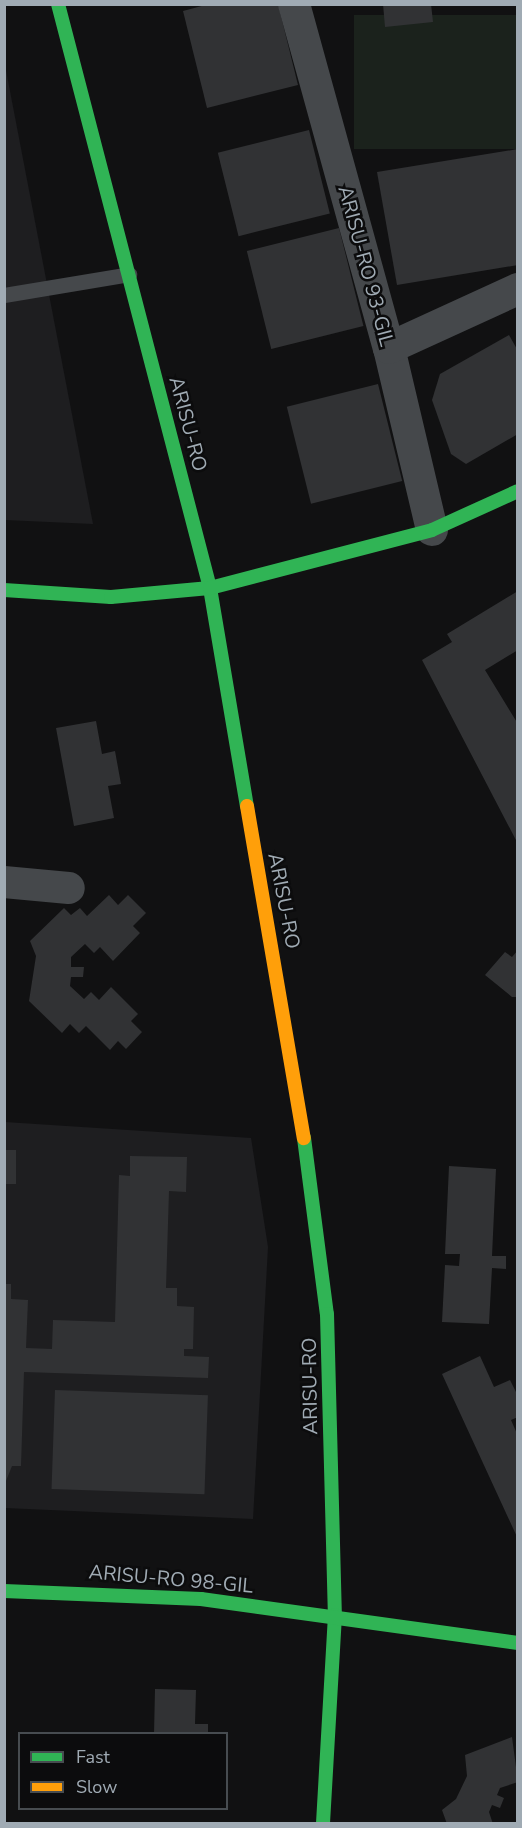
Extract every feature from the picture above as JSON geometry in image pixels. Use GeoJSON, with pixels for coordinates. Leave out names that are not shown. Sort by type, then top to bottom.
{"type":"FeatureCollection","features":[{"type":"Feature","properties":{"kind":"main road","name":"ARISU-RO"},"geometry":{"type":"LineString","coordinates":[[58,4],[210,588],[316,1205],[327,1314],[335,1614],[322,1824]]}},
{"type":"Feature","properties":{"kind":"main road"},"geometry":{"type":"LineString","coordinates":[[4,590],[111,597],[210,588],[432,530],[518,491]]}},
{"type":"Feature","properties":{"kind":"main road","name":"ARISU-RO 98-GIL"},"geometry":{"type":"LineString","coordinates":[[4,1591],[201,1599],[335,1614],[518,1643]]}},
{"type":"Feature","properties":{"kind":"street","name":"ARISU-RO 93-GIL"},"geometry":{"type":"LineString","coordinates":[[294,4],[389,348],[432,530]]}},
{"type":"Feature","properties":{"kind":"street"},"geometry":{"type":"LineString","coordinates":[[389,348],[518,289]]}},
{"type":"Feature","properties":{"kind":"street"},"geometry":{"type":"LineString","coordinates":[[4,882],[69,888]]}},
{"type":"Feature","properties":{"kind":"lane"},"geometry":{"type":"LineString","coordinates":[[4,295],[129,274]]}},
{"type":"Feature","properties":{"kind":"shaded area"},"geometry":{"type":"Polygon","coordinates":[[[354,15],[517,15],[517,149],[354,149],[354,15]]]}},
{"type":"Feature","properties":{"kind":"shaded area"},"geometry":{"type":"Polygon","coordinates":[[[5,65],[93,524],[5,520],[5,65]]]}},
{"type":"Feature","properties":{"kind":"shaded area"},"geometry":{"type":"Polygon","coordinates":[[[5,1122],[251,1138],[268,1247],[253,1519],[5,1508],[5,1122]]]}},
{"type":"Feature","properties":{"kind":"building"},"geometry":{"type":"Polygon","coordinates":[[[209,4],[278,4],[298,85],[207,108],[183,11],[209,4]]]}},
{"type":"Feature","properties":{"kind":"building"},"geometry":{"type":"Polygon","coordinates":[[[383,4],[431,4],[433,22],[385,27],[383,4]]]}},
{"type":"Feature","properties":{"kind":"building"},"geometry":{"type":"Polygon","coordinates":[[[309,130],[330,213],[239,236],[218,153],[309,130]]]}},
{"type":"Feature","properties":{"kind":"building"},"geometry":{"type":"Polygon","coordinates":[[[518,149],[518,265],[397,285],[377,172],[518,149]]]}},
{"type":"Feature","properties":{"kind":"building"},"geometry":{"type":"Polygon","coordinates":[[[339,228],[363,326],[271,349],[247,251],[339,228]]]}},
{"type":"Feature","properties":{"kind":"building"},"geometry":{"type":"Polygon","coordinates":[[[509,335],[518,351],[518,434],[466,464],[451,454],[432,400],[440,374],[509,335]]]}},
{"type":"Feature","properties":{"kind":"building"},"geometry":{"type":"Polygon","coordinates":[[[378,384],[402,481],[311,504],[287,407],[378,384]]]}},
{"type":"Feature","properties":{"kind":"building"},"geometry":{"type":"Polygon","coordinates":[[[518,591],[518,650],[485,670],[518,724],[518,844],[422,660],[452,642],[447,634],[518,591]]]}},
{"type":"Feature","properties":{"kind":"building"},"geometry":{"type":"Polygon","coordinates":[[[96,721],[102,754],[115,751],[121,784],[108,786],[114,818],[74,826],[56,728],[96,721]]]}},
{"type":"Feature","properties":{"kind":"building"},"geometry":{"type":"Polygon","coordinates":[[[109,895],[118,905],[128,895],[146,913],[133,926],[140,933],[113,961],[100,947],[94,953],[85,944],[71,957],[71,967],[84,967],[83,977],[71,977],[70,986],[84,999],[91,992],[99,1000],[111,987],[138,1014],[131,1021],[142,1032],[126,1049],[118,1041],[110,1050],[86,1026],[79,1033],[70,1024],[62,1033],[29,1001],[36,956],[30,941],[64,908],[71,915],[80,908],[87,916],[109,895]]]}},
{"type":"Feature","properties":{"kind":"building"},"geometry":{"type":"Polygon","coordinates":[[[518,950],[518,997],[512,997],[485,975],[505,952],[512,957],[518,950]]]}},
{"type":"Feature","properties":{"kind":"building"},"geometry":{"type":"Polygon","coordinates":[[[4,1150],[16,1150],[16,1184],[4,1184],[4,1150]]]}},
{"type":"Feature","properties":{"kind":"building"},"geometry":{"type":"Polygon","coordinates":[[[130,1156],[187,1157],[186,1192],[169,1191],[166,1288],[177,1288],[177,1306],[194,1307],[193,1349],[184,1349],[184,1356],[209,1357],[208,1378],[24,1372],[21,1466],[12,1466],[4,1486],[4,1284],[11,1284],[11,1299],[28,1300],[26,1348],[52,1349],[53,1320],[115,1322],[119,1175],[130,1176],[130,1156]]]}},
{"type":"Feature","properties":{"kind":"building"},"geometry":{"type":"Polygon","coordinates":[[[449,1166],[496,1169],[492,1256],[506,1256],[506,1269],[492,1268],[489,1324],[442,1322],[445,1265],[459,1266],[460,1254],[445,1254],[449,1166]]]}},
{"type":"Feature","properties":{"kind":"building"},"geometry":{"type":"Polygon","coordinates":[[[480,1356],[494,1387],[510,1380],[518,1396],[518,1417],[511,1420],[518,1436],[518,1539],[442,1374],[480,1356]]]}},
{"type":"Feature","properties":{"kind":"building"},"geometry":{"type":"Polygon","coordinates":[[[55,1390],[208,1395],[204,1494],[52,1489],[55,1390]]]}},
{"type":"Feature","properties":{"kind":"building"},"geometry":{"type":"Polygon","coordinates":[[[155,1689],[196,1690],[195,1724],[208,1724],[208,1732],[154,1732],[155,1689]]]}},
{"type":"Feature","properties":{"kind":"building"},"geometry":{"type":"Polygon","coordinates":[[[512,1737],[518,1782],[500,1788],[497,1795],[504,1798],[500,1808],[492,1805],[489,1812],[493,1824],[447,1824],[442,1810],[456,1799],[467,1776],[465,1755],[512,1737]]]}},
{"type":"Feature","properties":{"kind":"traffic: fast"},"geometry":{"type":"LineString","coordinates":[[58,4],[210,588],[247,806]]}},
{"type":"Feature","properties":{"kind":"traffic: fast"},"geometry":{"type":"LineString","coordinates":[[4,590],[111,597],[210,588],[432,530],[518,491]]}},
{"type":"Feature","properties":{"kind":"traffic: fast"},"geometry":{"type":"LineString","coordinates":[[304,1138],[327,1314],[335,1615],[323,1824]]}},
{"type":"Feature","properties":{"kind":"traffic: fast"},"geometry":{"type":"LineString","coordinates":[[4,1591],[201,1599],[518,1643]]}},
{"type":"Feature","properties":{"kind":"traffic: slow"},"geometry":{"type":"LineString","coordinates":[[247,806],[304,1138]]}}]}
